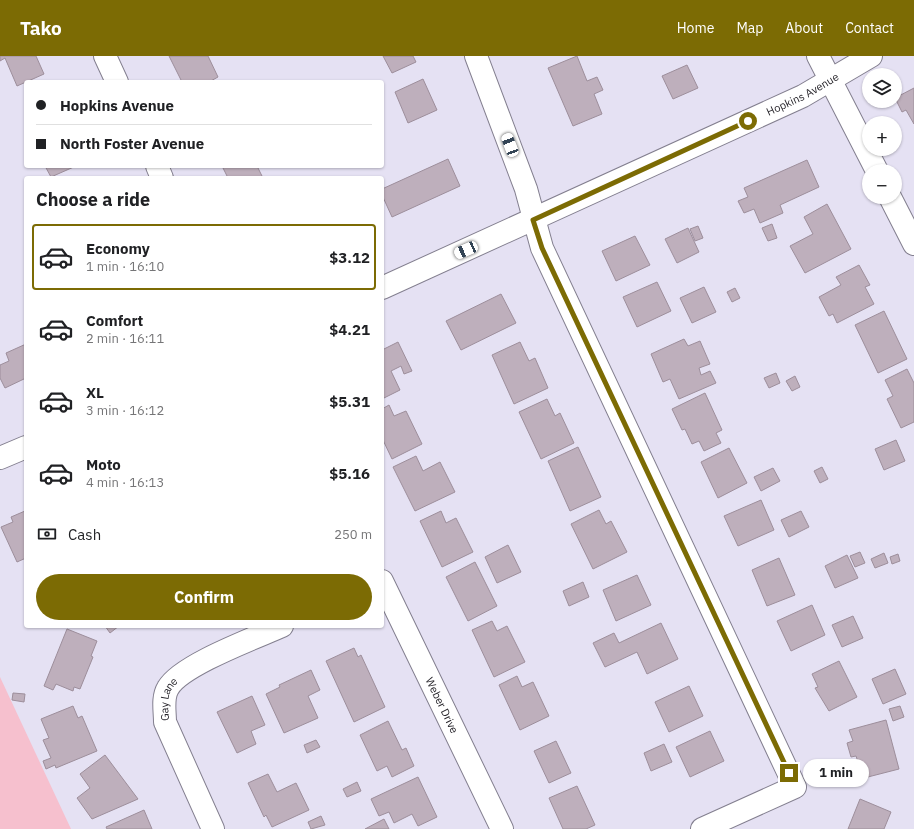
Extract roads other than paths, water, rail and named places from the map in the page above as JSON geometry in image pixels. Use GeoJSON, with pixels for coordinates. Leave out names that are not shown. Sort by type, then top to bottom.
{"type":"FeatureCollection","features":[{"type":"Feature","properties":{"kind":"street"},"geometry":{"type":"LineString","coordinates":[[105,56],[116,80]]}},
{"type":"Feature","properties":{"kind":"street"},"geometry":{"type":"LineString","coordinates":[[476,56],[526,189],[533,220],[542,248],[795,787],[702,829]]}},
{"type":"Feature","properties":{"kind":"street"},"geometry":{"type":"LineString","coordinates":[[818,56],[873,164]]}},
{"type":"Feature","properties":{"kind":"street","name":"Hopkins Avenue"},"geometry":{"type":"LineString","coordinates":[[384,287],[803,96],[871,56]]}},
{"type":"Feature","properties":{"kind":"street"},"geometry":{"type":"LineString","coordinates":[[894,204],[914,244]]}},
{"type":"Feature","properties":{"kind":"street"},"geometry":{"type":"LineString","coordinates":[[0,458],[24,448]]}},
{"type":"Feature","properties":{"kind":"street","name":"Weber Drive"},"geometry":{"type":"LineString","coordinates":[[384,585],[502,829]]}},
{"type":"Feature","properties":{"kind":"street","name":"Gay Lane"},"geometry":{"type":"LineString","coordinates":[[213,829],[165,722],[164,704],[167,689],[178,676],[194,666],[278,628]]}}]}
